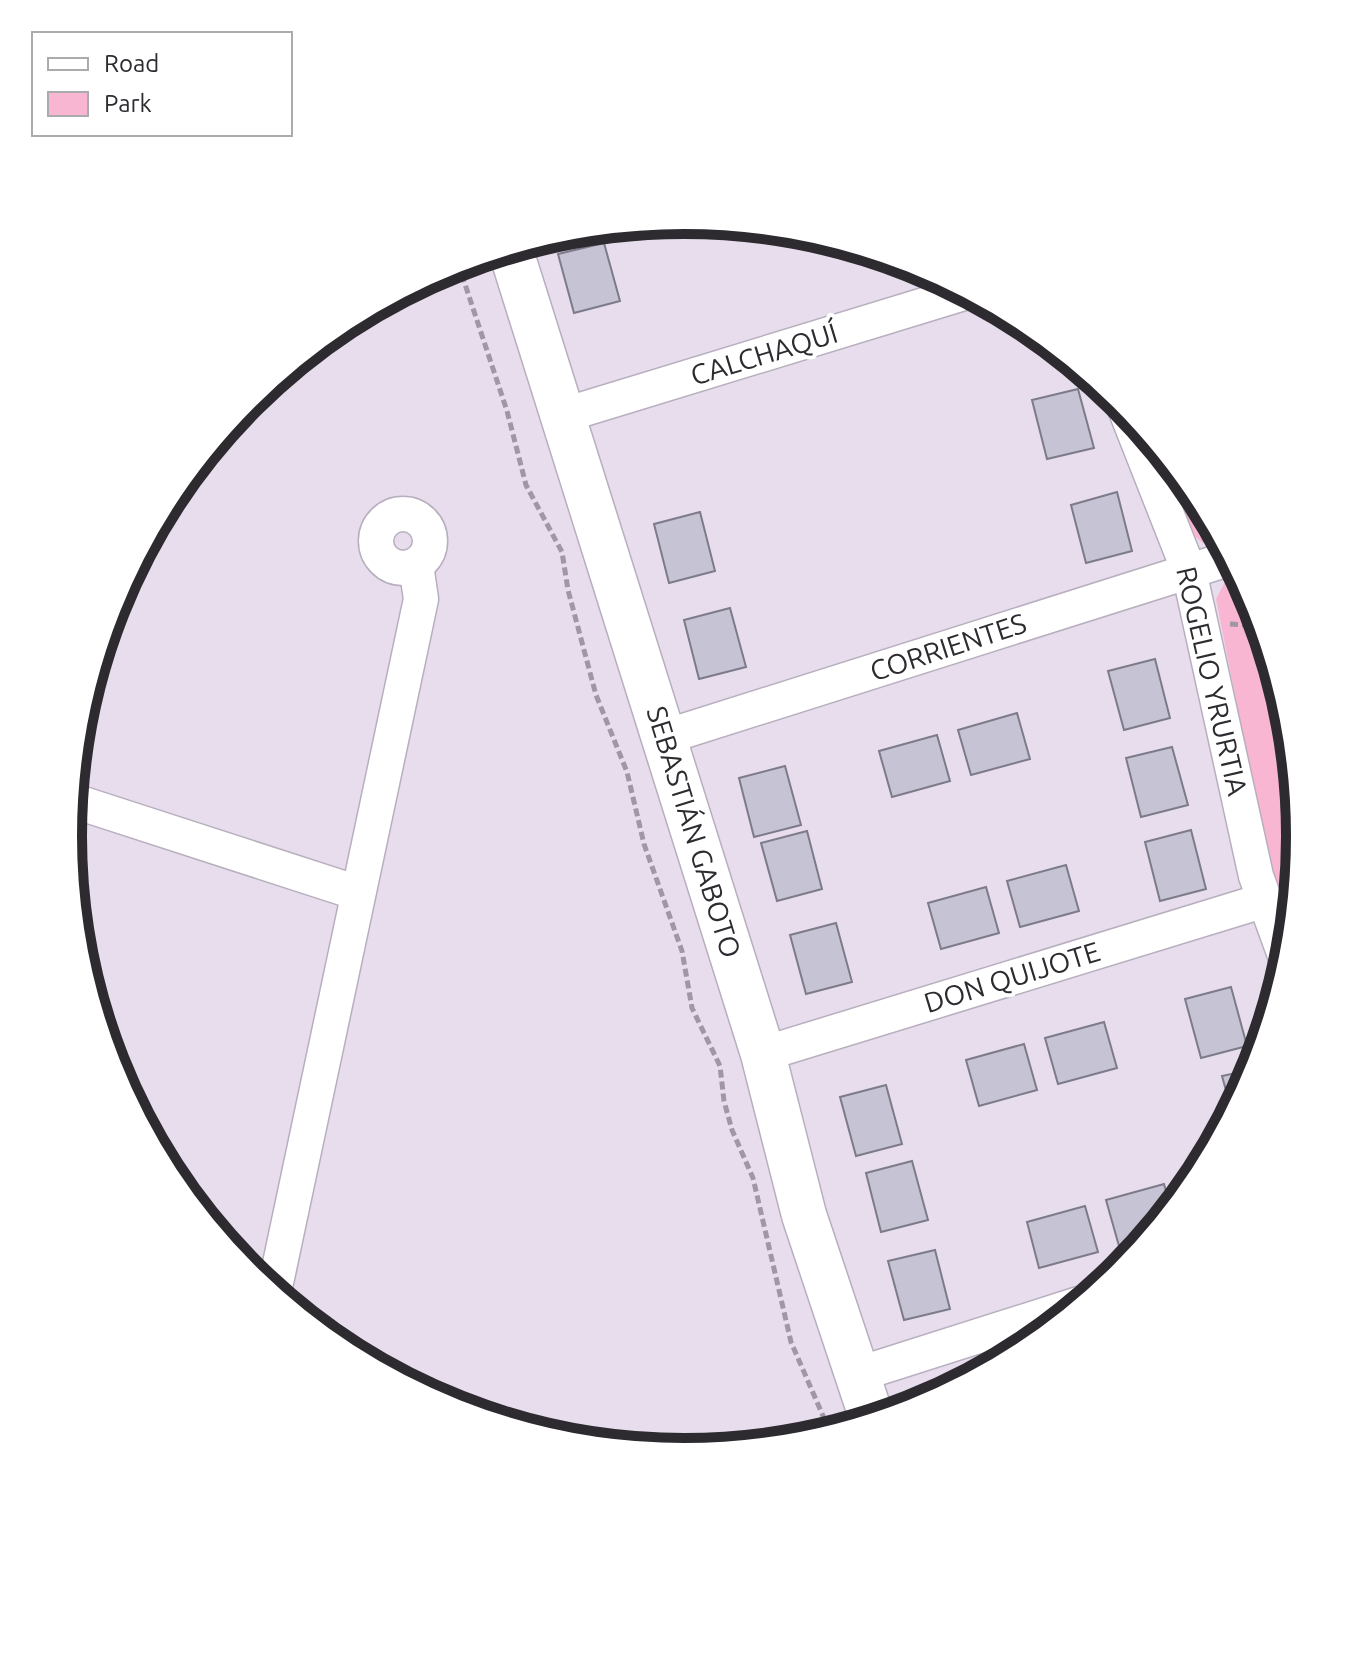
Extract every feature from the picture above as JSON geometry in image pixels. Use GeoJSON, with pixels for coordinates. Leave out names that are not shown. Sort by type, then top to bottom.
{"type":"FeatureCollection","features":[{"type":"Feature","properties":{"kind":"street","name":"SEBASTIÁN GABOTO"},"geometry":{"type":"LineString","coordinates":[[513,258],[763,1054],[804,1215],[869,1409]]}},
{"type":"Feature","properties":{"kind":"street","name":"CALCHAQUÍ"},"geometry":{"type":"LineString","coordinates":[[561,416],[951,297]]}},
{"type":"Feature","properties":{"kind":"street","name":"ROGELIO YRURTIA"},"geometry":{"type":"LineString","coordinates":[[1137,439],[1189,571],[1262,901],[1277,937]]}},
{"type":"Feature","properties":{"kind":"street","name":"CORRIENTES"},"geometry":{"type":"LineString","coordinates":[[665,737],[1220,561]]}},
{"type":"Feature","properties":{"kind":"street"},"geometry":{"type":"LineString","coordinates":[[277,1279],[421,599],[416,565]]}},
{"type":"Feature","properties":{"kind":"street"},"geometry":{"type":"LineString","coordinates":[[83,804],[358,893]]}},
{"type":"Feature","properties":{"kind":"street","name":"DON QUIJOTE"},"geometry":{"type":"LineString","coordinates":[[763,1054],[1262,901]]}},
{"type":"Feature","properties":{"kind":"street"},"geometry":{"type":"LineString","coordinates":[[859,1374],[1049,1313]]}},
{"type":"Feature","properties":{"kind":"path"},"geometry":{"type":"LineString","coordinates":[[462,276],[507,411],[526,485],[562,552],[568,590],[596,695],[627,772],[644,844],[678,939],[692,1008],[720,1066],[724,1101],[732,1130],[753,1178],[791,1342],[825,1420]]}},
{"type":"Feature","properties":{"kind":"path"},"geometry":{"type":"LineString","coordinates":[[1227,624],[1248,625]]}},
{"type":"Feature","properties":{"kind":"green space"},"geometry":{"type":"Polygon","coordinates":[[[1172,483],[1210,543],[1203,543],[1194,536],[1172,483]]]}},
{"type":"Feature","properties":{"kind":"green space"},"geometry":{"type":"Polygon","coordinates":[[[1228,579],[1254,642],[1281,757],[1286,836],[1281,912],[1275,897],[1216,599],[1228,579]]]}},
{"type":"Feature","properties":{"kind":"building"},"geometry":{"type":"Polygon","coordinates":[[[604,243],[620,301],[574,313],[558,254],[604,243]]]}},
{"type":"Feature","properties":{"kind":"building"},"geometry":{"type":"Polygon","coordinates":[[[1078,389],[1094,448],[1047,459],[1032,400],[1078,389]]]}},
{"type":"Feature","properties":{"kind":"building"},"geometry":{"type":"Polygon","coordinates":[[[1117,492],[1132,551],[1086,563],[1071,505],[1117,492]]]}},
{"type":"Feature","properties":{"kind":"building"},"geometry":{"type":"Polygon","coordinates":[[[700,512],[715,571],[669,583],[654,524],[700,512]]]}},
{"type":"Feature","properties":{"kind":"building"},"geometry":{"type":"Polygon","coordinates":[[[730,608],[746,667],[699,679],[684,620],[730,608]]]}},
{"type":"Feature","properties":{"kind":"building"},"geometry":{"type":"Polygon","coordinates":[[[1155,659],[1170,718],[1124,730],[1108,671],[1155,659]]]}},
{"type":"Feature","properties":{"kind":"building"},"geometry":{"type":"Polygon","coordinates":[[[1017,713],[1030,759],[971,775],[958,730],[1017,713]]]}},
{"type":"Feature","properties":{"kind":"building"},"geometry":{"type":"Polygon","coordinates":[[[937,735],[950,781],[892,797],[879,751],[937,735]]]}},
{"type":"Feature","properties":{"kind":"building"},"geometry":{"type":"Polygon","coordinates":[[[1172,747],[1188,805],[1141,817],[1126,758],[1172,747]]]}},
{"type":"Feature","properties":{"kind":"building"},"geometry":{"type":"Polygon","coordinates":[[[785,766],[801,825],[754,837],[739,778],[785,766]]]}},
{"type":"Feature","properties":{"kind":"building"},"geometry":{"type":"Polygon","coordinates":[[[1191,830],[1206,889],[1160,901],[1145,842],[1191,830]]]}},
{"type":"Feature","properties":{"kind":"building"},"geometry":{"type":"Polygon","coordinates":[[[807,831],[822,889],[777,901],[761,843],[807,831]]]}},
{"type":"Feature","properties":{"kind":"building"},"geometry":{"type":"Polygon","coordinates":[[[1066,865],[1079,911],[1020,927],[1007,881],[1066,865]]]}},
{"type":"Feature","properties":{"kind":"building"},"geometry":{"type":"Polygon","coordinates":[[[986,887],[999,933],[941,949],[928,903],[986,887]]]}},
{"type":"Feature","properties":{"kind":"building"},"geometry":{"type":"Polygon","coordinates":[[[836,923],[852,982],[806,994],[790,935],[836,923]]]}},
{"type":"Feature","properties":{"kind":"building"},"geometry":{"type":"Polygon","coordinates":[[[1231,987],[1247,1046],[1201,1058],[1185,999],[1231,987]]]}},
{"type":"Feature","properties":{"kind":"building"},"geometry":{"type":"Polygon","coordinates":[[[1104,1022],[1117,1068],[1058,1084],[1045,1038],[1104,1022]]]}},
{"type":"Feature","properties":{"kind":"building"},"geometry":{"type":"Polygon","coordinates":[[[1024,1044],[1037,1090],[979,1106],[966,1060],[1024,1044]]]}},
{"type":"Feature","properties":{"kind":"building"},"geometry":{"type":"Polygon","coordinates":[[[1237,1073],[1227,1095],[1222,1076],[1237,1073]]]}},
{"type":"Feature","properties":{"kind":"building"},"geometry":{"type":"Polygon","coordinates":[[[886,1085],[902,1144],[856,1156],[840,1097],[886,1085]]]}},
{"type":"Feature","properties":{"kind":"building"},"geometry":{"type":"Polygon","coordinates":[[[912,1161],[928,1220],[881,1232],[866,1173],[912,1161]]]}},
{"type":"Feature","properties":{"kind":"building"},"geometry":{"type":"Polygon","coordinates":[[[1164,1184],[1167,1195],[1126,1244],[1119,1246],[1106,1200],[1164,1184]]]}},
{"type":"Feature","properties":{"kind":"building"},"geometry":{"type":"Polygon","coordinates":[[[1085,1206],[1098,1252],[1039,1268],[1027,1222],[1085,1206]]]}},
{"type":"Feature","properties":{"kind":"building"},"geometry":{"type":"Polygon","coordinates":[[[935,1250],[950,1309],[904,1320],[888,1261],[935,1250]]]}}]}
